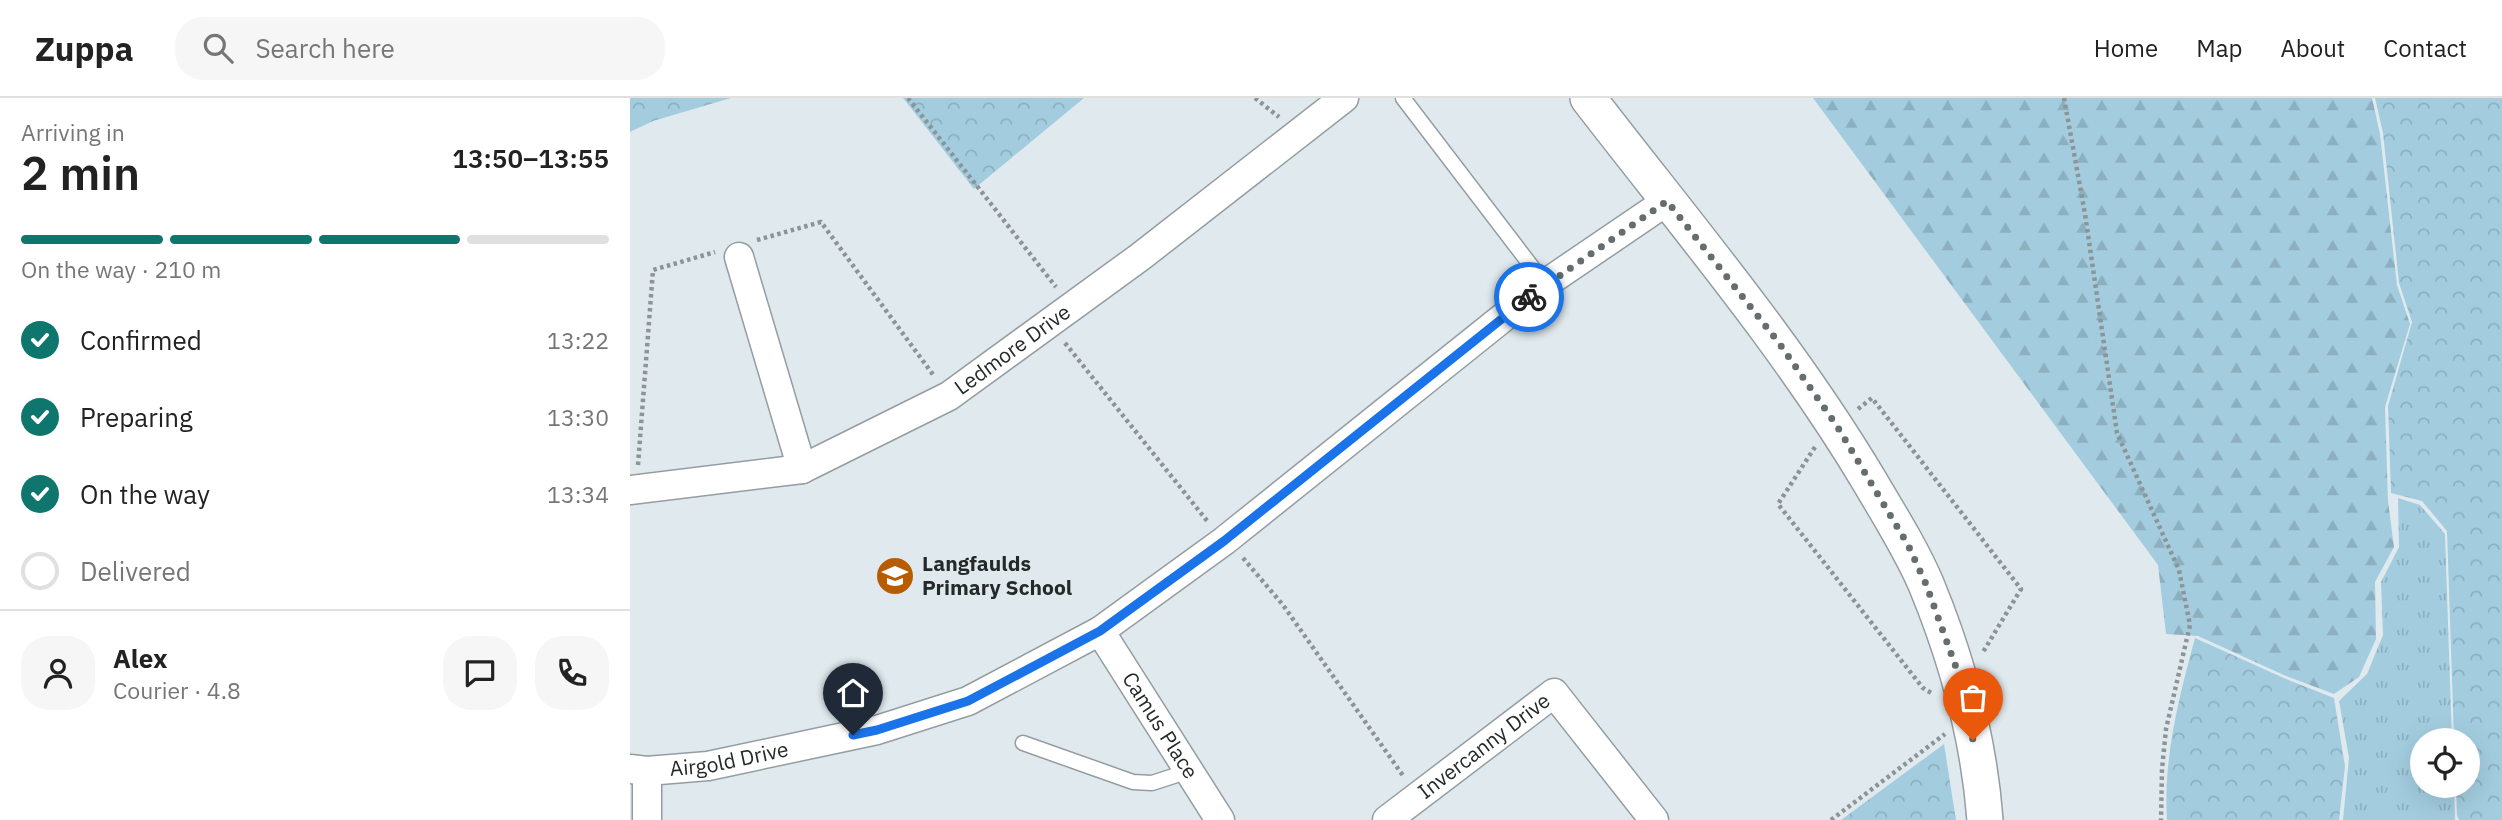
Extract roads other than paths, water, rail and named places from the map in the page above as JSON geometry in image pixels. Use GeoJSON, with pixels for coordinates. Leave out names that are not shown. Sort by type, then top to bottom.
{"type":"FeatureCollection","features":[{"type":"Feature","properties":{"kind":"street","name":"Ledmore Drive"},"geometry":{"type":"LineString","coordinates":[[630,490],[803,469],[949,396],[1140,257],[1343,98]]}},
{"type":"Feature","properties":{"kind":"street"},"geometry":{"type":"LineString","coordinates":[[1588,98],[1779,343],[1837,426],[1908,545],[1926,584],[1957,670],[1983,788],[1985,820]]}},
{"type":"Feature","properties":{"kind":"street","name":"Airgold Drive"},"geometry":{"type":"LineString","coordinates":[[639,770],[708,766],[877,730],[968,701],[1100,631],[1224,541],[1545,284],[1667,201]]}},
{"type":"Feature","properties":{"kind":"street"},"geometry":{"type":"LineString","coordinates":[[739,257],[803,469]]}},
{"type":"Feature","properties":{"kind":"street","name":"Camus Place"},"geometry":{"type":"LineString","coordinates":[[1100,631],[1220,820]]}},
{"type":"Feature","properties":{"kind":"street","name":"Invercanny Drive"},"geometry":{"type":"LineString","coordinates":[[1387,820],[1554,692],[1654,820]]}},
{"type":"Feature","properties":{"kind":"street"},"geometry":{"type":"LineString","coordinates":[[639,770],[647,820]]}},
{"type":"Feature","properties":{"kind":"lane"},"geometry":{"type":"LineString","coordinates":[[1403,98],[1545,284]]}},
{"type":"Feature","properties":{"kind":"lane"},"geometry":{"type":"LineString","coordinates":[[1023,743],[1133,782],[1152,783],[1189,771]]}},
{"type":"Feature","properties":{"kind":"place","name":"Langfaulds Primary School"},"geometry":{"type":"Point","coordinates":[895,576]}}]}
